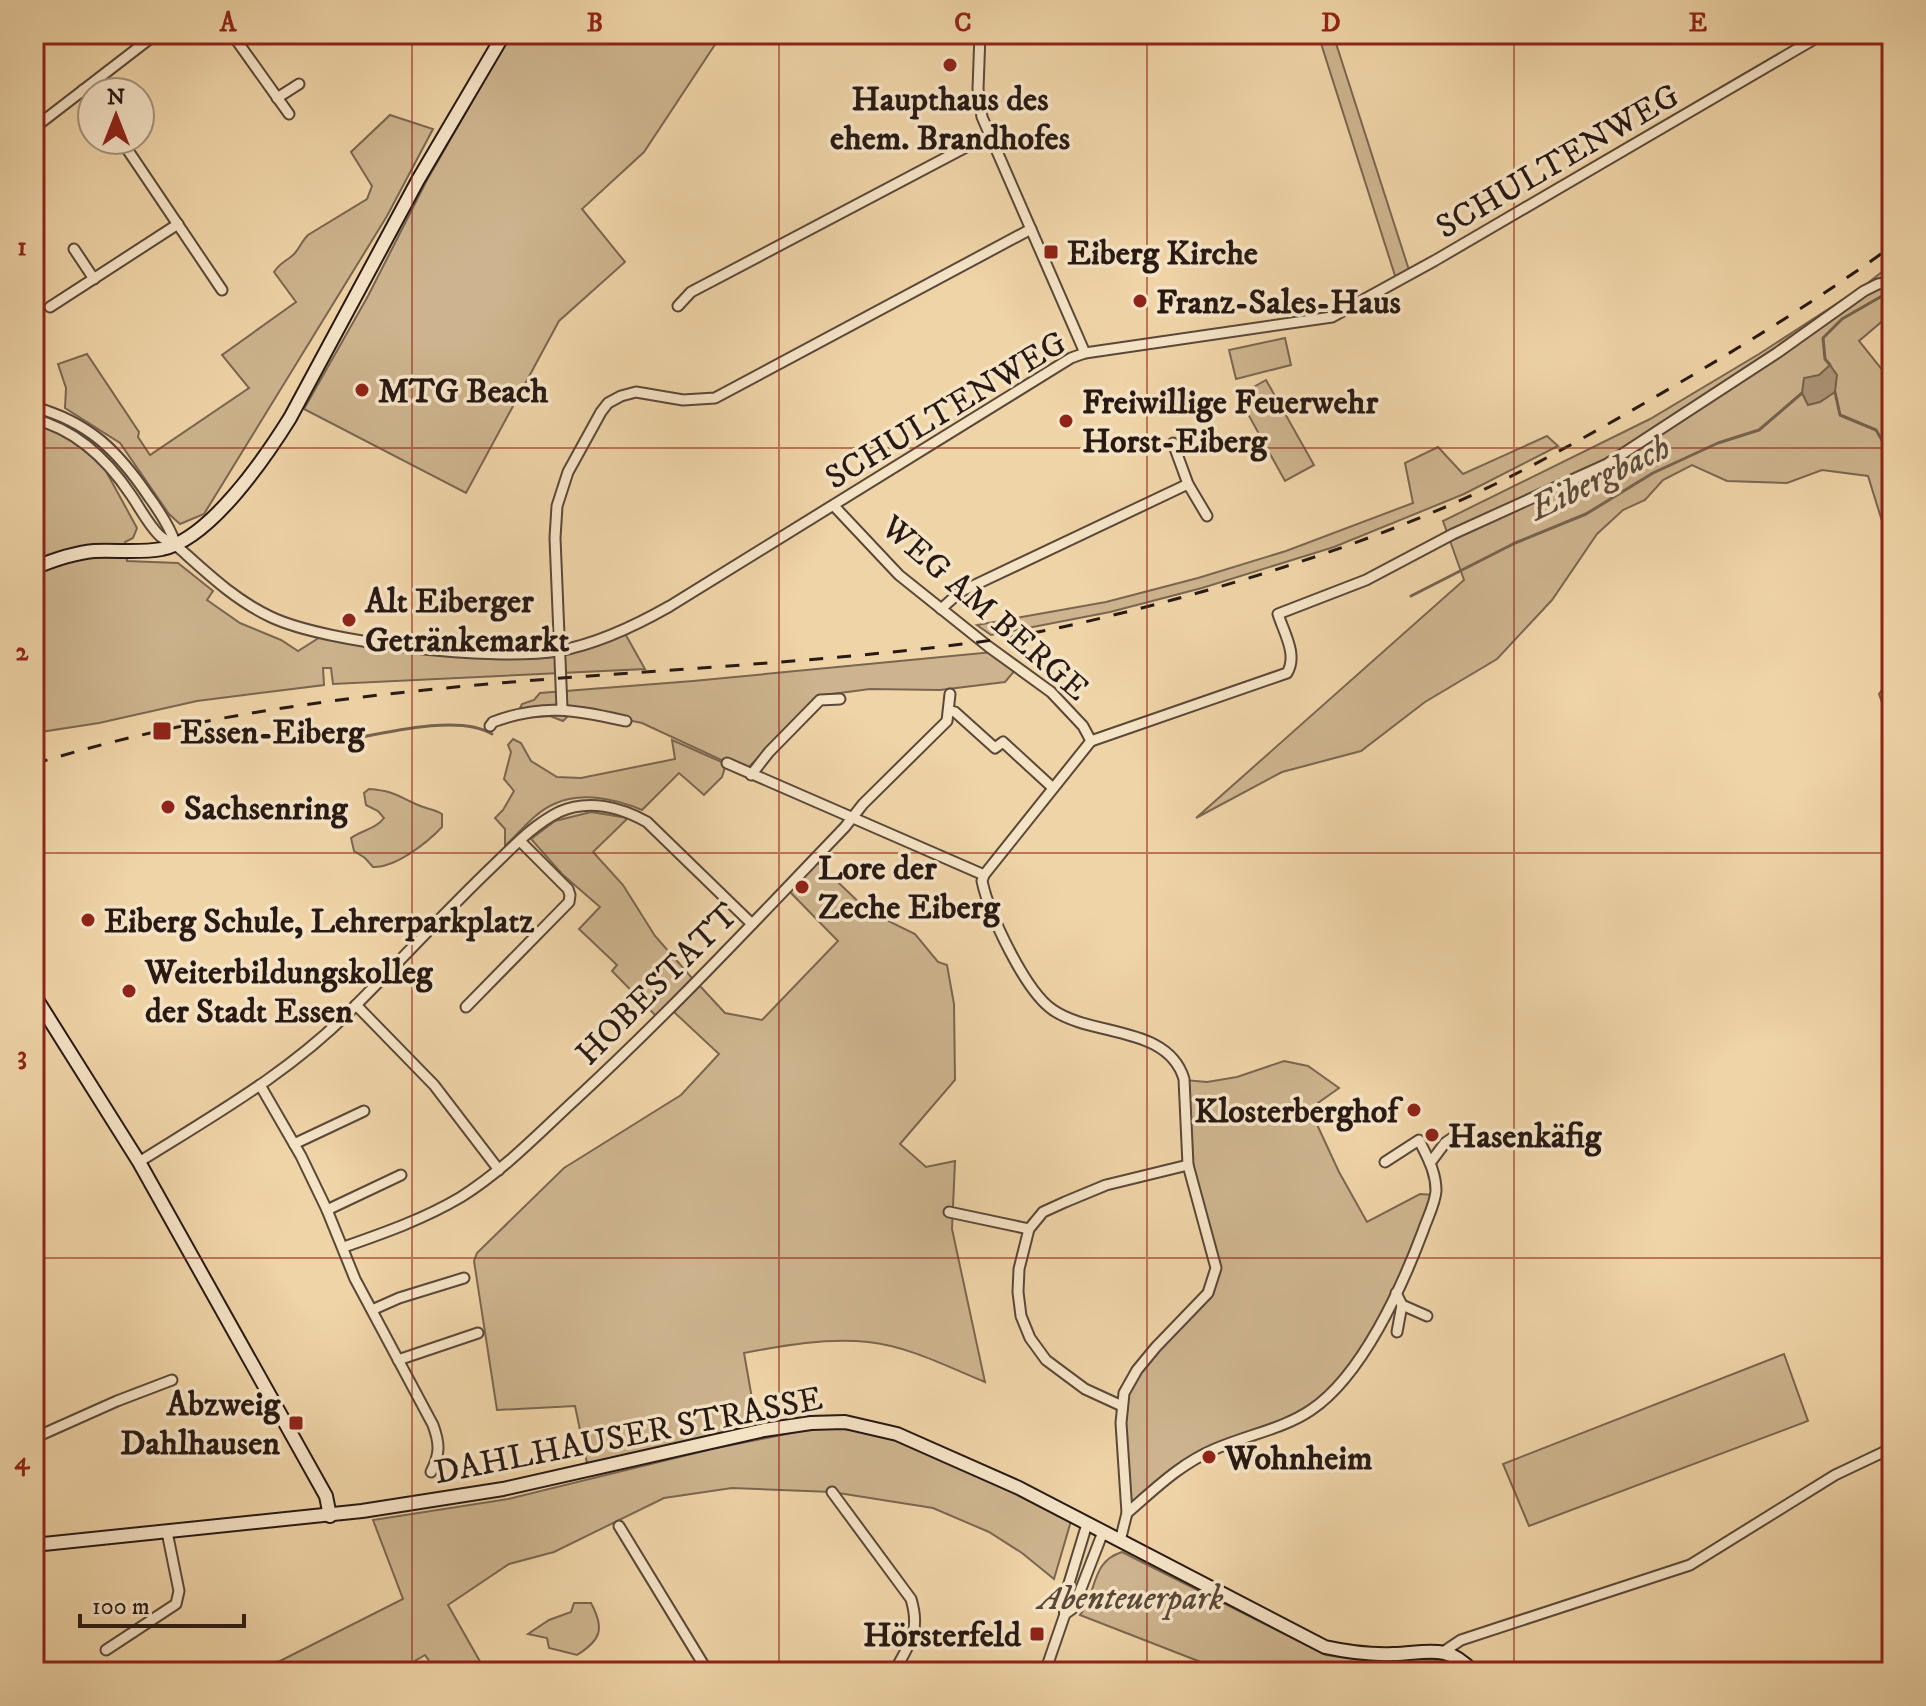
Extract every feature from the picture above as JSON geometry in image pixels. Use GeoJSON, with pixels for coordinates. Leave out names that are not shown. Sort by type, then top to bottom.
{"type":"FeatureCollection","features":[{"type":"Feature","properties":{"kind":"street"},"geometry":{"type":"LineString","coordinates":[[101,76],[156,34]]}},
{"type":"Feature","properties":{"kind":"street"},"geometry":{"type":"LineString","coordinates":[[232,34],[289,114]]}},
{"type":"Feature","properties":{"kind":"street"},"geometry":{"type":"LineString","coordinates":[[34,568],[78,554],[144,551],[176,545],[195,535],[210,521],[269,451],[360,292],[418,180],[504,34]]}},
{"type":"Feature","properties":{"kind":"street"},"geometry":{"type":"LineString","coordinates":[[980,34],[979,100],[982,117],[1085,353]]}},
{"type":"Feature","properties":{"kind":"street","name":"SCHULTENWEG"},"geometry":{"type":"LineString","coordinates":[[34,419],[69,432],[99,453],[160,537],[176,545],[224,589],[247,605],[299,628],[440,649],[486,652],[560,650],[592,642],[650,617],[834,506],[1055,366],[1085,353],[1332,317],[1434,261],[1823,34]]}},
{"type":"Feature","properties":{"kind":"street"},"geometry":{"type":"LineString","coordinates":[[277,98],[299,84]]}},
{"type":"Feature","properties":{"kind":"street"},"geometry":{"type":"LineString","coordinates":[[34,128],[76,95]]}},
{"type":"Feature","properties":{"kind":"street"},"geometry":{"type":"LineString","coordinates":[[678,306],[691,292],[989,135]]}},
{"type":"Feature","properties":{"kind":"street"},"geometry":{"type":"LineString","coordinates":[[132,156],[222,290]]}},
{"type":"Feature","properties":{"kind":"street"},"geometry":{"type":"LineString","coordinates":[[50,307],[178,224]]}},
{"type":"Feature","properties":{"kind":"street"},"geometry":{"type":"LineString","coordinates":[[562,708],[555,538],[557,506],[568,472],[608,403],[636,392],[683,400],[715,398],[1031,229]]}},
{"type":"Feature","properties":{"kind":"street"},"geometry":{"type":"LineString","coordinates":[[74,249],[94,279]]}},
{"type":"Feature","properties":{"kind":"street"},"geometry":{"type":"LineString","coordinates":[[1091,741],[1287,673],[1292,665],[1292,655],[1278,614],[1366,580],[1453,534],[1607,464],[1777,353],[1864,291],[1890,283]]}},
{"type":"Feature","properties":{"kind":"street","name":"SCHULTENWEG"},"geometry":{"type":"LineString","coordinates":[[34,407],[74,422],[111,447],[130,468],[163,517],[176,545]]}},
{"type":"Feature","properties":{"kind":"street"},"geometry":{"type":"LineString","coordinates":[[1173,443],[1188,484],[1207,516]]}},
{"type":"Feature","properties":{"kind":"street"},"geometry":{"type":"LineString","coordinates":[[941,609],[960,592],[1188,484]]}},
{"type":"Feature","properties":{"kind":"street","name":"WEG AM BERGE"},"geometry":{"type":"LineString","coordinates":[[834,506],[899,575],[1051,692],[1083,726],[1091,741],[984,875]]}},
{"type":"Feature","properties":{"kind":"street"},"geometry":{"type":"LineString","coordinates":[[950,694],[950,711],[955,712],[995,748],[1003,742],[1053,788]]}},
{"type":"Feature","properties":{"kind":"street"},"geometry":{"type":"LineString","coordinates":[[751,775],[820,700],[840,699]]}},
{"type":"Feature","properties":{"kind":"street"},"geometry":{"type":"LineString","coordinates":[[490,726],[493,722],[526,711],[562,708],[626,721]]}},
{"type":"Feature","properties":{"kind":"street","name":"HOBESTATT"},"geometry":{"type":"LineString","coordinates":[[344,1247],[410,1223],[460,1197],[499,1170],[639,1041],[937,732],[947,721],[950,711]]}},
{"type":"Feature","properties":{"kind":"street"},"geometry":{"type":"LineString","coordinates":[[727,763],[984,875],[984,887],[1007,945],[1038,996],[1052,1010],[1070,1019],[1136,1037],[1168,1052],[1180,1066],[1184,1079],[1188,1165],[1216,1268],[1208,1293],[1137,1370],[1124,1393],[1127,1513],[1120,1541]]}},
{"type":"Feature","properties":{"kind":"street"},"geometry":{"type":"LineString","coordinates":[[139,1162],[260,1085],[302,1054],[356,1005],[535,826],[573,807],[601,806],[628,812],[654,827],[752,924]]}},
{"type":"Feature","properties":{"kind":"street"},"geometry":{"type":"LineString","coordinates":[[466,1007],[569,902],[568,889],[520,841]]}},
{"type":"Feature","properties":{"kind":"street"},"geometry":{"type":"LineString","coordinates":[[34,995],[139,1162],[320,1484],[330,1516]]}},
{"type":"Feature","properties":{"kind":"street"},"geometry":{"type":"LineString","coordinates":[[356,1005],[434,1085],[499,1170]]}},
{"type":"Feature","properties":{"kind":"street"},"geometry":{"type":"LineString","coordinates":[[260,1085],[294,1144],[344,1247],[355,1279],[433,1425],[440,1455],[431,1472]]}},
{"type":"Feature","properties":{"kind":"street"},"geometry":{"type":"LineString","coordinates":[[294,1144],[364,1111]]}},
{"type":"Feature","properties":{"kind":"street"},"geometry":{"type":"LineString","coordinates":[[1430,1163],[1445,1143],[1455,1136]]}},
{"type":"Feature","properties":{"kind":"street"},"geometry":{"type":"LineString","coordinates":[[1127,1513],[1162,1480],[1186,1463],[1290,1422],[1312,1410],[1338,1383],[1379,1328],[1413,1259],[1436,1195],[1436,1173],[1419,1140],[1385,1162]]}},
{"type":"Feature","properties":{"kind":"street"},"geometry":{"type":"LineString","coordinates":[[1122,1406],[1085,1389],[1046,1360],[1030,1338],[1021,1316],[1018,1292],[1019,1269],[1029,1229],[1043,1212],[1092,1191],[1188,1165]]}},
{"type":"Feature","properties":{"kind":"street"},"geometry":{"type":"LineString","coordinates":[[327,1210],[401,1175]]}},
{"type":"Feature","properties":{"kind":"street"},"geometry":{"type":"LineString","coordinates":[[949,1212],[1029,1229]]}},
{"type":"Feature","properties":{"kind":"street"},"geometry":{"type":"LineString","coordinates":[[372,1310],[399,1298],[464,1278]]}},
{"type":"Feature","properties":{"kind":"street"},"geometry":{"type":"LineString","coordinates":[[1396,1293],[1402,1305],[1397,1332]]}},
{"type":"Feature","properties":{"kind":"street"},"geometry":{"type":"LineString","coordinates":[[1402,1305],[1427,1316]]}},
{"type":"Feature","properties":{"kind":"street"},"geometry":{"type":"LineString","coordinates":[[398,1360],[478,1333]]}},
{"type":"Feature","properties":{"kind":"street"},"geometry":{"type":"LineString","coordinates":[[34,1438],[172,1380]]}},
{"type":"Feature","properties":{"kind":"street","name":"DAHLHAUSER STRASSE"},"geometry":{"type":"LineString","coordinates":[[34,1545],[330,1516],[503,1489],[764,1430],[833,1422],[875,1427],[907,1438],[1019,1488],[1325,1647],[1376,1654],[1443,1652]]}},
{"type":"Feature","properties":{"kind":"street"},"geometry":{"type":"LineString","coordinates":[[1443,1652],[1461,1640],[1690,1565],[1835,1475],[1892,1448]]}},
{"type":"Feature","properties":{"kind":"street"},"geometry":{"type":"LineString","coordinates":[[832,1492],[911,1599],[916,1617],[915,1633],[894,1672]]}},
{"type":"Feature","properties":{"kind":"street"},"geometry":{"type":"LineString","coordinates":[[1065,1614],[1063,1603],[1087,1524]]}},
{"type":"Feature","properties":{"kind":"street"},"geometry":{"type":"LineString","coordinates":[[619,1526],[708,1672]]}},
{"type":"Feature","properties":{"kind":"street"},"geometry":{"type":"LineString","coordinates":[[106,1650],[176,1604],[179,1591],[167,1532]]}},
{"type":"Feature","properties":{"kind":"street"},"geometry":{"type":"LineString","coordinates":[[1045,1672],[1065,1614],[1077,1599],[1103,1532]]}},
{"type":"Feature","properties":{"kind":"street"},"geometry":{"type":"LineString","coordinates":[[1443,1652],[1456,1657],[1473,1672]]}},
{"type":"Feature","properties":{"kind":"green space"},"geometry":{"type":"Polygon","coordinates":[[[511,34],[722,34],[644,152],[582,209],[625,262],[559,321],[466,493],[304,409],[368,296],[427,180],[511,34]]]}},
{"type":"Feature","properties":{"kind":"green space"},"geometry":{"type":"Polygon","coordinates":[[[1318,34],[1333,34],[1409,270],[1397,282],[1318,34]]]}},
{"type":"Feature","properties":{"kind":"green space"},"geometry":{"type":"Polygon","coordinates":[[[390,115],[433,129],[387,216],[204,514],[180,524],[169,514],[120,443],[65,408],[66,388],[58,364],[87,354],[139,432],[138,437],[150,455],[249,388],[222,355],[296,302],[274,272],[295,253],[308,235],[367,199],[372,186],[351,152],[390,115]]]}},
{"type":"Feature","properties":{"kind":"green space"},"geometry":{"type":"Polygon","coordinates":[[[1892,264],[1892,313],[1859,341],[1892,382],[1892,582],[1886,534],[1868,476],[1822,470],[1787,483],[1727,481],[1692,465],[1663,480],[1645,500],[1623,510],[1597,534],[1552,600],[1497,659],[1425,702],[1361,751],[1282,772],[1196,818],[1464,580],[1443,521],[1650,419],[1759,354],[1864,286],[1892,264]]]}},
{"type":"Feature","properties":{"kind":"green space"},"geometry":{"type":"Polygon","coordinates":[[[1285,338],[1291,365],[1236,379],[1229,350],[1285,338]]]}},
{"type":"Feature","properties":{"kind":"green space"},"geometry":{"type":"Polygon","coordinates":[[[1266,380],[1314,465],[1285,481],[1238,396],[1266,380]]]}},
{"type":"Feature","properties":{"kind":"green space"},"geometry":{"type":"Polygon","coordinates":[[[34,419],[95,451],[137,528],[133,538],[125,542],[127,561],[178,563],[213,591],[207,600],[240,623],[281,640],[298,651],[325,634],[401,645],[546,652],[623,630],[645,669],[333,684],[331,668],[323,668],[324,685],[197,701],[99,723],[34,733],[34,419]]]}},
{"type":"Feature","properties":{"kind":"green space"},"geometry":{"type":"Polygon","coordinates":[[[1547,436],[1558,446],[1464,494],[1334,547],[1202,588],[1110,612],[991,635],[977,625],[1106,602],[1286,551],[1413,503],[1405,463],[1438,447],[1463,474],[1547,436]]]}},
{"type":"Feature","properties":{"kind":"green space"},"geometry":{"type":"Polygon","coordinates":[[[993,652],[1017,668],[1005,682],[940,690],[870,689],[817,696],[745,771],[642,723],[575,709],[563,721],[550,716],[523,718],[519,710],[522,704],[534,700],[540,693],[993,652]]]}},
{"type":"Feature","properties":{"kind":"green space"},"geometry":{"type":"Polygon","coordinates":[[[1892,677],[1892,731],[1879,694],[1892,677]]]}},
{"type":"Feature","properties":{"kind":"green space"},"geometry":{"type":"Polygon","coordinates":[[[513,739],[521,743],[531,761],[557,777],[581,778],[675,759],[672,740],[726,764],[722,777],[704,795],[679,773],[642,810],[598,798],[564,800],[540,812],[505,846],[505,829],[495,818],[514,791],[504,779],[511,752],[508,745],[513,739]]]}},
{"type":"Feature","properties":{"kind":"green space"},"geometry":{"type":"Polygon","coordinates":[[[369,789],[390,793],[439,812],[442,814],[442,827],[401,859],[373,867],[354,851],[351,838],[384,818],[366,805],[364,793],[369,789]]]}},
{"type":"Feature","properties":{"kind":"green space"},"geometry":{"type":"Polygon","coordinates":[[[591,812],[628,818],[593,852],[623,885],[655,936],[692,978],[657,1017],[612,971],[617,965],[579,929],[600,907],[562,874],[531,839],[555,821],[591,812]]]}},
{"type":"Feature","properties":{"kind":"green space"},"geometry":{"type":"Polygon","coordinates":[[[818,863],[868,911],[915,934],[938,962],[947,965],[954,1004],[955,1080],[900,1144],[926,1167],[955,1161],[952,1229],[985,1382],[913,1352],[868,1342],[821,1342],[744,1353],[757,1427],[587,1463],[575,1406],[497,1410],[474,1261],[477,1253],[564,1168],[681,1095],[719,1054],[674,1012],[700,986],[725,1013],[762,1020],[838,941],[789,891],[818,863]]]}},
{"type":"Feature","properties":{"kind":"green space"},"geometry":{"type":"Polygon","coordinates":[[[1284,1061],[1308,1066],[1339,1088],[1318,1103],[1313,1116],[1367,1222],[1420,1194],[1434,1195],[1411,1257],[1378,1327],[1347,1373],[1311,1408],[1218,1446],[1129,1511],[1122,1434],[1126,1393],[1153,1352],[1215,1282],[1189,1164],[1185,1080],[1207,1082],[1237,1077],[1284,1061]]]}},
{"type":"Feature","properties":{"kind":"green space"},"geometry":{"type":"Polygon","coordinates":[[[1784,1354],[1808,1421],[1529,1526],[1503,1464],[1784,1354]]]}},
{"type":"Feature","properties":{"kind":"green space"},"geometry":{"type":"Polygon","coordinates":[[[821,1427],[887,1438],[919,1448],[950,1460],[1071,1521],[1054,1579],[989,1532],[933,1508],[832,1492],[732,1488],[664,1498],[554,1552],[509,1564],[448,1605],[486,1672],[437,1672],[425,1655],[396,1672],[365,1672],[358,1662],[342,1672],[245,1672],[280,1661],[403,1599],[373,1520],[508,1499],[712,1449],[821,1427]]]}},
{"type":"Feature","properties":{"kind":"green space","name":"Abenteuerpark"},"geometry":{"type":"Polygon","coordinates":[[[1122,1552],[1326,1655],[1376,1662],[1444,1660],[1465,1672],[1221,1672],[1080,1615],[1099,1570],[1104,1563],[1122,1552]]]}},
{"type":"Feature","properties":{"kind":"green space"},"geometry":{"type":"Polygon","coordinates":[[[574,1603],[591,1603],[599,1627],[596,1639],[577,1655],[549,1648],[547,1638],[528,1634],[549,1620],[571,1612],[574,1603]]]}},
{"type":"Feature","properties":{"kind":"shaded area"},"geometry":{"type":"Polygon","coordinates":[[[1830,365],[1837,375],[1835,392],[1820,402],[1808,405],[1802,393],[1804,378],[1819,375],[1830,365]]]}},
{"type":"Feature","properties":{"kind":"waterway"},"geometry":{"type":"LineString","coordinates":[[1830,365],[1825,359],[1823,338],[1842,319],[1889,292],[1891,286]]}},
{"type":"Feature","properties":{"kind":"waterway","name":"Eibergbach"},"geometry":{"type":"LineString","coordinates":[[1835,392],[1840,415],[1876,430],[1892,457]]}},
{"type":"Feature","properties":{"kind":"waterway","name":"Eibergbach"},"geometry":{"type":"LineString","coordinates":[[1411,596],[1515,543],[1586,514],[1653,473],[1718,443],[1759,430],[1802,393]]}},
{"type":"Feature","properties":{"kind":"waterway"},"geometry":{"type":"LineString","coordinates":[[316,735],[320,740],[332,743],[437,725],[477,728],[492,734]]}},
{"type":"Feature","properties":{"kind":"railway"},"geometry":{"type":"LineString","coordinates":[[34,764],[150,733],[266,711],[384,694],[861,655],[979,642],[1076,624],[1204,591],[1362,540],[1508,478],[1707,367],[1892,246]]}},
{"type":"Feature","properties":{"kind":"place","name":"Haupthaus des ehem. Brandhofes"},"geometry":{"type":"Point","coordinates":[950,65]}},
{"type":"Feature","properties":{"kind":"place","name":"Eiberg Kirche"},"geometry":{"type":"Point","coordinates":[1051,252]}},
{"type":"Feature","properties":{"kind":"place","name":"Franz-Sales-Haus"},"geometry":{"type":"Point","coordinates":[1140,301]}},
{"type":"Feature","properties":{"kind":"place","name":"MTG Beach"},"geometry":{"type":"Point","coordinates":[362,390]}},
{"type":"Feature","properties":{"kind":"place","name":"Freiwillige Feuerwehr Horst-Eiberg"},"geometry":{"type":"Point","coordinates":[1066,421]}},
{"type":"Feature","properties":{"kind":"place","name":"Alt Eiberger Getränkemarkt"},"geometry":{"type":"Point","coordinates":[349,620]}},
{"type":"Feature","properties":{"kind":"place","name":"Essen-Eiberg"},"geometry":{"type":"Point","coordinates":[162,731]}},
{"type":"Feature","properties":{"kind":"place","name":"Sachsenring"},"geometry":{"type":"Point","coordinates":[168,807]}},
{"type":"Feature","properties":{"kind":"place","name":"Lore der Zeche Eiberg"},"geometry":{"type":"Point","coordinates":[802,887]}},
{"type":"Feature","properties":{"kind":"place","name":"Eiberg Schule, Lehrerparkplatz"},"geometry":{"type":"Point","coordinates":[88,920]}},
{"type":"Feature","properties":{"kind":"place","name":"Weiterbildungskolleg der Stadt Essen"},"geometry":{"type":"Point","coordinates":[129,991]}},
{"type":"Feature","properties":{"kind":"place","name":"Klosterberghof"},"geometry":{"type":"Point","coordinates":[1414,1110]}},
{"type":"Feature","properties":{"kind":"place","name":"Hasenkäfig"},"geometry":{"type":"Point","coordinates":[1432,1135]}},
{"type":"Feature","properties":{"kind":"place","name":"Abzweig Dahlhausen"},"geometry":{"type":"Point","coordinates":[296,1423]}},
{"type":"Feature","properties":{"kind":"place","name":"Wohnheim"},"geometry":{"type":"Point","coordinates":[1209,1457]}},
{"type":"Feature","properties":{"kind":"place","name":"Hörsterfeld"},"geometry":{"type":"Point","coordinates":[1037,1634]}}]}
